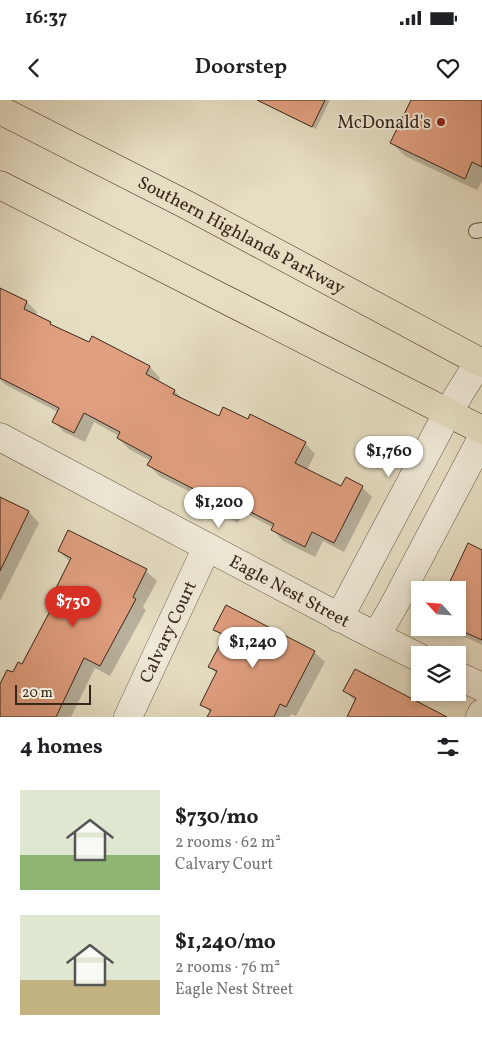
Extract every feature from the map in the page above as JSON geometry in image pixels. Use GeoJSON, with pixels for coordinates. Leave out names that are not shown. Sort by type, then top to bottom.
{"type":"FeatureCollection","features":[{"type":"Feature","properties":{"kind":"main road","name":"Southern Highlands Parkway"},"geometry":{"type":"LineString","coordinates":[[0,110],[180,202],[481,361]]}},
{"type":"Feature","properties":{"kind":"main road"},"geometry":{"type":"LineString","coordinates":[[0,185],[482,430]]}},
{"type":"Feature","properties":{"kind":"street"},"geometry":{"type":"LineString","coordinates":[[340,618],[448,412],[481,361]]}},
{"type":"Feature","properties":{"kind":"street","name":"Eagle Nest Street"},"geometry":{"type":"LineString","coordinates":[[0,437],[340,618],[411,654]]}},
{"type":"Feature","properties":{"kind":"street"},"geometry":{"type":"LineString","coordinates":[[376,636],[482,438]]}},
{"type":"Feature","properties":{"kind":"street","name":"Calvary Court"},"geometry":{"type":"LineString","coordinates":[[128,717],[207,547]]}},
{"type":"Feature","properties":{"kind":"street"},"geometry":{"type":"LineString","coordinates":[[466,680],[482,687]]}},
{"type":"Feature","properties":{"kind":"street"},"geometry":{"type":"LineString","coordinates":[[480,717],[482,713]]}},
{"type":"Feature","properties":{"kind":"building"},"geometry":{"type":"Polygon","coordinates":[[[257,100],[325,100],[312,127],[257,100]]]}},
{"type":"Feature","properties":{"kind":"building","name":"McDonald's"},"geometry":{"type":"Polygon","coordinates":[[[411,100],[482,100],[482,167],[472,162],[465,179],[390,143],[411,100]]]}},
{"type":"Feature","properties":{"kind":"building"},"geometry":{"type":"Polygon","coordinates":[[[0,288],[27,301],[24,309],[51,322],[50,324],[89,342],[92,336],[150,366],[146,374],[175,390],[173,394],[219,416],[223,407],[248,419],[250,414],[306,442],[295,463],[341,486],[346,477],[363,486],[334,543],[312,532],[305,547],[271,530],[274,524],[233,503],[227,513],[206,503],[209,497],[147,465],[152,457],[117,438],[120,432],[84,413],[74,433],[52,422],[59,408],[0,378],[0,288]]]}},
{"type":"Feature","properties":{"kind":"building"},"geometry":{"type":"Polygon","coordinates":[[[0,497],[29,511],[0,571],[0,497]]]}},
{"type":"Feature","properties":{"kind":"building"},"geometry":{"type":"Polygon","coordinates":[[[68,530],[147,569],[133,597],[136,599],[100,666],[84,658],[56,717],[0,717],[0,684],[7,670],[13,672],[18,662],[22,664],[59,594],[54,592],[71,558],[58,551],[68,530]]]}},
{"type":"Feature","properties":{"kind":"building"},"geometry":{"type":"Polygon","coordinates":[[[468,543],[482,550],[482,640],[466,633],[466,581],[450,581],[468,543]]]}},
{"type":"Feature","properties":{"kind":"building"},"geometry":{"type":"Polygon","coordinates":[[[226,605],[315,651],[286,707],[280,704],[274,717],[207,717],[211,710],[200,705],[217,671],[208,667],[225,635],[213,630],[226,605]]]}},
{"type":"Feature","properties":{"kind":"building"},"geometry":{"type":"Polygon","coordinates":[[[355,669],[411,698],[411,701],[416,701],[447,717],[347,717],[356,698],[343,691],[355,669]]]}},
{"type":"Feature","properties":{"kind":"place","name":"McDonald's"},"geometry":{"type":"Point","coordinates":[441,122]}}]}
